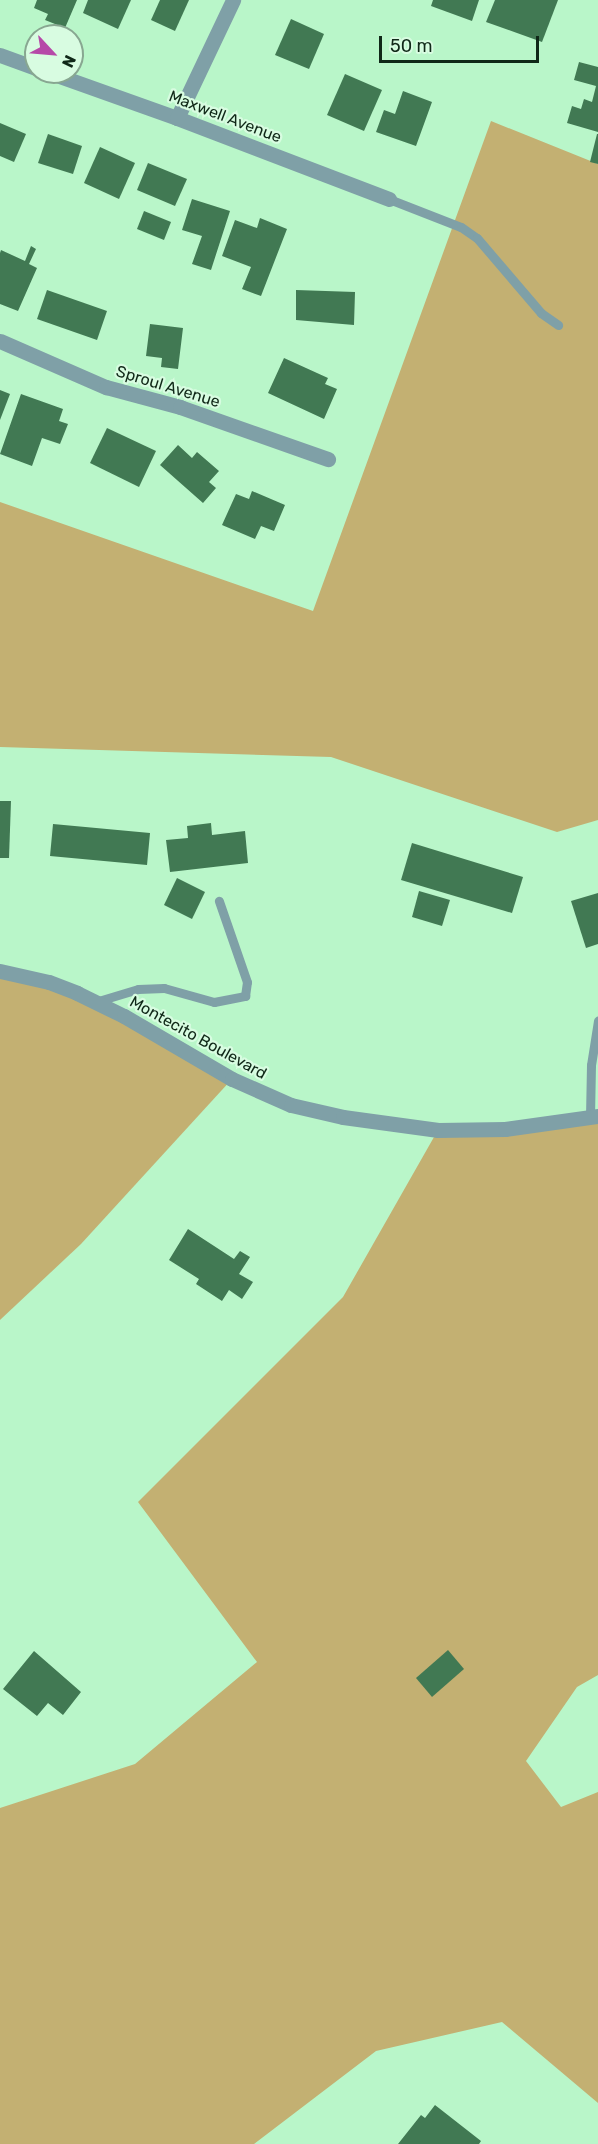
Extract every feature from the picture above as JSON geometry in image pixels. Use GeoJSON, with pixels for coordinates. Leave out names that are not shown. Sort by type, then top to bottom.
{"type":"FeatureCollection","features":[{"type":"Feature","properties":{"kind":"street"},"geometry":{"type":"LineString","coordinates":[[177,118],[233,0]]}},
{"type":"Feature","properties":{"kind":"street"},"geometry":{"type":"LineString","coordinates":[[0,55],[24,64]]}},
{"type":"Feature","properties":{"kind":"street","name":"Maxwell Avenue"},"geometry":{"type":"LineString","coordinates":[[82,84],[389,199]]}},
{"type":"Feature","properties":{"kind":"street","name":"Sproul Avenue"},"geometry":{"type":"LineString","coordinates":[[0,341],[106,387],[180,407],[328,459]]}},
{"type":"Feature","properties":{"kind":"street","name":"Montecito Boulevard"},"geometry":{"type":"LineString","coordinates":[[0,970],[49,982],[95,1002],[258,1093],[312,1110],[343,1117],[448,1130],[505,1129],[594,1117]]}},
{"type":"Feature","properties":{"kind":"lane"},"geometry":{"type":"LineString","coordinates":[[389,199],[461,227],[477,238],[541,313],[558,325]]}},
{"type":"Feature","properties":{"kind":"lane"},"geometry":{"type":"LineString","coordinates":[[95,1002],[138,989],[164,988],[214,1002],[240,999],[245,996],[247,982],[219,901]]}},
{"type":"Feature","properties":{"kind":"lane"},"geometry":{"type":"LineString","coordinates":[[594,1117],[591,1065],[598,1021]]}},
{"type":"Feature","properties":{"kind":"shaded area"},"geometry":{"type":"Polygon","coordinates":[[[491,121],[598,164],[598,820],[557,832],[331,757],[0,747],[0,502],[313,611],[491,121]]]}},
{"type":"Feature","properties":{"kind":"shaded area"},"geometry":{"type":"Polygon","coordinates":[[[0,971],[49,982],[232,1079],[81,1244],[0,1320],[0,971]]]}},
{"type":"Feature","properties":{"kind":"shaded area"},"geometry":{"type":"Polygon","coordinates":[[[598,1116],[598,1675],[577,1687],[526,1761],[561,1807],[598,1792],[598,2103],[502,2022],[376,2051],[254,2144],[0,2144],[0,1808],[135,1764],[257,1662],[138,1502],[343,1297],[438,1130],[598,1116]]]}},
{"type":"Feature","properties":{"kind":"building"},"geometry":{"type":"Polygon","coordinates":[[[37,0],[77,0],[67,24],[55,24],[45,20],[48,14],[34,8],[37,0]]]}},
{"type":"Feature","properties":{"kind":"building"},"geometry":{"type":"Polygon","coordinates":[[[88,0],[131,0],[118,29],[83,13],[88,0]]]}},
{"type":"Feature","properties":{"kind":"building"},"geometry":{"type":"Polygon","coordinates":[[[160,0],[189,0],[175,31],[151,20],[160,0]]]}},
{"type":"Feature","properties":{"kind":"building"},"geometry":{"type":"Polygon","coordinates":[[[433,0],[479,0],[472,21],[431,6],[433,0]]]}},
{"type":"Feature","properties":{"kind":"building"},"geometry":{"type":"Polygon","coordinates":[[[495,0],[558,0],[542,42],[486,22],[495,0]]]}},
{"type":"Feature","properties":{"kind":"building"},"geometry":{"type":"Polygon","coordinates":[[[291,19],[324,34],[309,69],[275,55],[291,19]]]}},
{"type":"Feature","properties":{"kind":"building"},"geometry":{"type":"Polygon","coordinates":[[[579,62],[598,67],[598,132],[567,123],[572,106],[581,109],[584,99],[592,102],[596,86],[574,80],[579,62]]]}},
{"type":"Feature","properties":{"kind":"building"},"geometry":{"type":"Polygon","coordinates":[[[345,74],[382,90],[364,131],[327,115],[345,74]]]}},
{"type":"Feature","properties":{"kind":"building"},"geometry":{"type":"Polygon","coordinates":[[[403,91],[432,102],[416,146],[376,132],[384,110],[395,114],[403,91]]]}},
{"type":"Feature","properties":{"kind":"building"},"geometry":{"type":"Polygon","coordinates":[[[0,123],[26,134],[14,162],[0,156],[0,123]]]}},
{"type":"Feature","properties":{"kind":"building"},"geometry":{"type":"Polygon","coordinates":[[[48,134],[82,146],[73,174],[38,163],[48,134]]]}},
{"type":"Feature","properties":{"kind":"building"},"geometry":{"type":"Polygon","coordinates":[[[598,134],[598,164],[590,162],[598,134]]]}},
{"type":"Feature","properties":{"kind":"building"},"geometry":{"type":"Polygon","coordinates":[[[100,147],[135,163],[119,199],[84,183],[100,147]]]}},
{"type":"Feature","properties":{"kind":"building"},"geometry":{"type":"Polygon","coordinates":[[[148,163],[187,179],[175,206],[137,190],[148,163]]]}},
{"type":"Feature","properties":{"kind":"building"},"geometry":{"type":"Polygon","coordinates":[[[192,199],[230,211],[211,270],[192,264],[202,236],[182,230],[192,199]]]}},
{"type":"Feature","properties":{"kind":"building"},"geometry":{"type":"Polygon","coordinates":[[[144,211],[171,222],[164,240],[137,229],[144,211]]]}},
{"type":"Feature","properties":{"kind":"building"},"geometry":{"type":"Polygon","coordinates":[[[260,218],[287,229],[261,296],[242,289],[251,267],[222,256],[235,220],[257,228],[260,218]]]}},
{"type":"Feature","properties":{"kind":"building"},"geometry":{"type":"Polygon","coordinates":[[[31,246],[36,249],[29,264],[37,268],[18,311],[0,304],[0,253],[1,250],[25,261],[31,246]]]}},
{"type":"Feature","properties":{"kind":"building"},"geometry":{"type":"Polygon","coordinates":[[[47,290],[107,311],[97,340],[37,319],[47,290]]]}},
{"type":"Feature","properties":{"kind":"building"},"geometry":{"type":"Polygon","coordinates":[[[296,290],[355,292],[354,325],[296,320],[296,290]]]}},
{"type":"Feature","properties":{"kind":"building"},"geometry":{"type":"Polygon","coordinates":[[[150,324],[183,328],[178,369],[161,367],[162,358],[146,356],[150,324]]]}},
{"type":"Feature","properties":{"kind":"building"},"geometry":{"type":"Polygon","coordinates":[[[284,358],[328,378],[325,384],[337,389],[324,419],[268,393],[284,358]]]}},
{"type":"Feature","properties":{"kind":"building"},"geometry":{"type":"Polygon","coordinates":[[[0,390],[10,394],[0,420],[0,390]]]}},
{"type":"Feature","properties":{"kind":"building"},"geometry":{"type":"Polygon","coordinates":[[[21,394],[63,409],[59,421],[68,424],[60,444],[42,438],[32,466],[0,454],[21,394]]]}},
{"type":"Feature","properties":{"kind":"building"},"geometry":{"type":"Polygon","coordinates":[[[107,428],[156,451],[139,487],[90,463],[107,428]]]}},
{"type":"Feature","properties":{"kind":"building"},"geometry":{"type":"Polygon","coordinates":[[[178,445],[192,458],[197,452],[219,471],[209,482],[216,488],[203,503],[160,465],[178,445]]]}},
{"type":"Feature","properties":{"kind":"building"},"geometry":{"type":"Polygon","coordinates":[[[252,491],[285,505],[274,531],[261,526],[255,539],[222,525],[236,494],[249,499],[252,491]]]}},
{"type":"Feature","properties":{"kind":"building"},"geometry":{"type":"Polygon","coordinates":[[[0,801],[11,801],[9,858],[0,858],[0,801]]]}},
{"type":"Feature","properties":{"kind":"building"},"geometry":{"type":"Polygon","coordinates":[[[211,823],[212,835],[245,831],[248,863],[170,872],[166,840],[188,838],[187,826],[211,823]]]}},
{"type":"Feature","properties":{"kind":"building"},"geometry":{"type":"Polygon","coordinates":[[[53,824],[150,833],[147,865],[50,856],[53,824]]]}},
{"type":"Feature","properties":{"kind":"building"},"geometry":{"type":"Polygon","coordinates":[[[412,843],[523,877],[512,913],[401,880],[412,843]]]}},
{"type":"Feature","properties":{"kind":"building"},"geometry":{"type":"Polygon","coordinates":[[[177,878],[205,892],[192,919],[164,905],[177,878]]]}},
{"type":"Feature","properties":{"kind":"building"},"geometry":{"type":"Polygon","coordinates":[[[419,891],[450,900],[442,926],[412,917],[419,891]]]}},
{"type":"Feature","properties":{"kind":"building"},"geometry":{"type":"Polygon","coordinates":[[[598,893],[598,944],[586,948],[571,901],[598,893]]]}},
{"type":"Feature","properties":{"kind":"building"},"geometry":{"type":"Polygon","coordinates":[[[188,1229],[234,1259],[240,1251],[250,1257],[239,1274],[253,1282],[242,1299],[229,1290],[222,1301],[196,1284],[199,1279],[169,1260],[188,1229]]]}},
{"type":"Feature","properties":{"kind":"building"},"geometry":{"type":"Polygon","coordinates":[[[448,1650],[464,1669],[432,1697],[416,1678],[448,1650]]]}},
{"type":"Feature","properties":{"kind":"building"},"geometry":{"type":"Polygon","coordinates":[[[34,1651],[81,1692],[63,1715],[48,1703],[37,1716],[3,1689],[34,1651]]]}},
{"type":"Feature","properties":{"kind":"building"},"geometry":{"type":"Polygon","coordinates":[[[435,2105],[481,2141],[479,2144],[398,2144],[421,2115],[425,2118],[435,2105]]]}}]}
